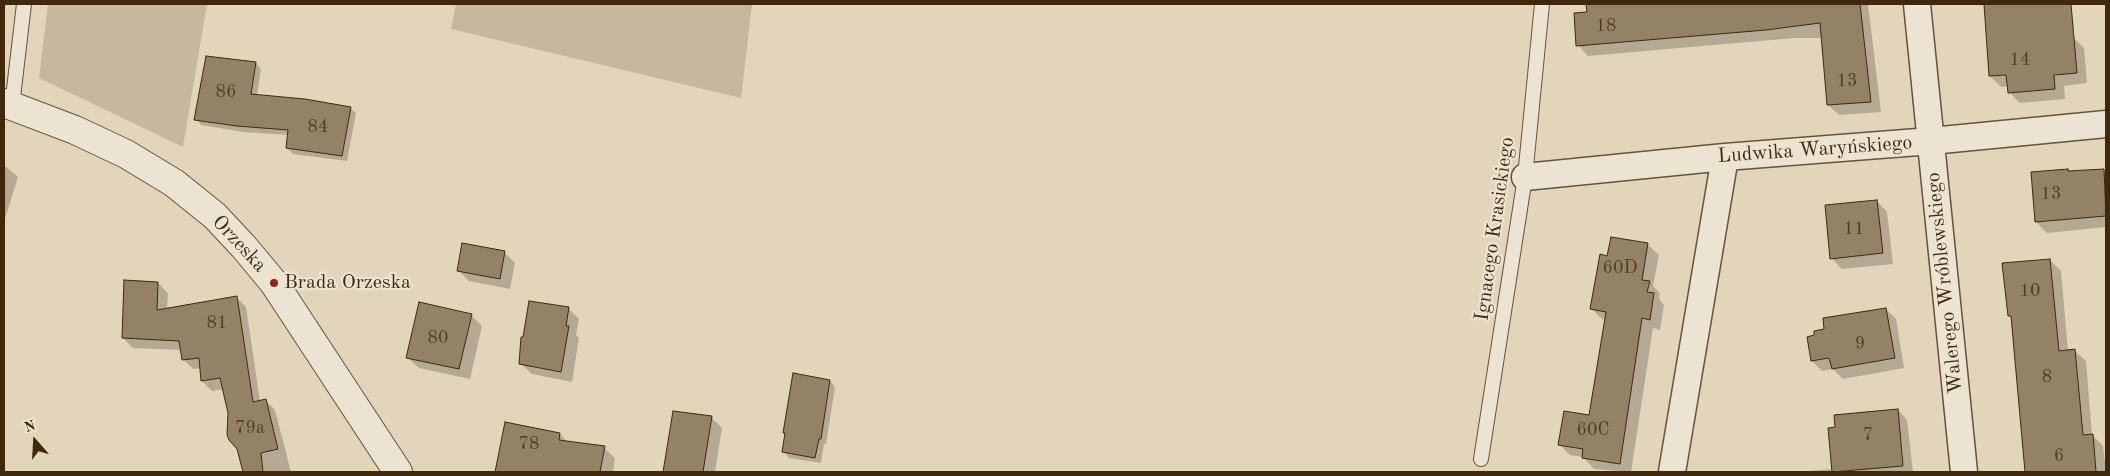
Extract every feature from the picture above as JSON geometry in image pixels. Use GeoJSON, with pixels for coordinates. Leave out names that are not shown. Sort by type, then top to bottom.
{"type":"FeatureCollection","features":[{"type":"Feature","properties":{"kind":"street","name":"Walerego Wróblewskiego"},"geometry":{"type":"LineString","coordinates":[[1917,4],[1964,472]]}},
{"type":"Feature","properties":{"kind":"street","name":"Orzeska"},"geometry":{"type":"LineString","coordinates":[[8,104],[75,130],[126,154],[174,183],[215,216],[274,283],[398,472]]}},
{"type":"Feature","properties":{"kind":"street","name":"Ludwika Waryńskiego"},"geometry":{"type":"LineString","coordinates":[[1525,177],[1725,157],[1931,141],[2106,124]]}},
{"type":"Feature","properties":{"kind":"street"},"geometry":{"type":"LineString","coordinates":[[1672,472],[1725,157]]}},
{"type":"Feature","properties":{"kind":"lane"},"geometry":{"type":"LineString","coordinates":[[8,104],[24,4]]}},
{"type":"Feature","properties":{"kind":"lane","name":"Ignacego Krasickiego"},"geometry":{"type":"LineString","coordinates":[[1481,458],[1525,177],[1542,4]]}},
{"type":"Feature","properties":{"kind":"shaded area"},"geometry":{"type":"Polygon","coordinates":[[[48,4],[207,4],[183,147],[39,78],[48,4]]]}},
{"type":"Feature","properties":{"kind":"shaded area"},"geometry":{"type":"Polygon","coordinates":[[[456,4],[752,4],[741,98],[451,29],[456,4]]]}},
{"type":"Feature","properties":{"kind":"building"},"geometry":{"type":"Polygon","coordinates":[[[1586,4],[1860,4],[1871,102],[1827,105],[1820,23],[1766,30],[1576,46],[1574,13],[1587,12],[1586,4]]]}},
{"type":"Feature","properties":{"kind":"building"},"geometry":{"type":"Polygon","coordinates":[[[1984,4],[2071,4],[2077,73],[2054,75],[2055,89],[2008,93],[2006,75],[1989,76],[1984,4]]]}},
{"type":"Feature","properties":{"kind":"building"},"geometry":{"type":"Polygon","coordinates":[[[206,56],[256,62],[251,94],[305,99],[351,107],[342,156],[286,148],[288,130],[194,120],[206,56]]]}},
{"type":"Feature","properties":{"kind":"building"},"geometry":{"type":"Polygon","coordinates":[[[2068,169],[2068,171],[2104,169],[2106,216],[2035,222],[2031,172],[2068,169]]]}},
{"type":"Feature","properties":{"kind":"building"},"geometry":{"type":"Polygon","coordinates":[[[1877,200],[1883,253],[1830,259],[1825,205],[1877,200]]]}},
{"type":"Feature","properties":{"kind":"building"},"geometry":{"type":"Polygon","coordinates":[[[1611,237],[1648,243],[1642,280],[1650,281],[1647,292],[1654,293],[1650,320],[1642,318],[1620,464],[1582,458],[1583,449],[1558,445],[1564,411],[1589,415],[1606,312],[1590,309],[1600,254],[1607,256],[1611,237]]]}},
{"type":"Feature","properties":{"kind":"building"},"geometry":{"type":"Polygon","coordinates":[[[462,243],[505,251],[500,279],[457,271],[462,243]]]}},
{"type":"Feature","properties":{"kind":"building"},"geometry":{"type":"Polygon","coordinates":[[[2050,259],[2059,351],[2075,349],[2083,435],[2093,434],[2096,472],[2025,472],[2011,316],[2008,316],[2002,263],[2050,259]]]}},
{"type":"Feature","properties":{"kind":"building"},"geometry":{"type":"Polygon","coordinates":[[[124,280],[158,282],[157,310],[237,296],[253,402],[266,399],[278,449],[261,453],[263,472],[243,472],[237,449],[227,435],[228,413],[220,378],[201,381],[199,358],[182,360],[179,341],[122,338],[124,280]]]}},
{"type":"Feature","properties":{"kind":"building"},"geometry":{"type":"Polygon","coordinates":[[[529,301],[569,307],[566,326],[569,326],[561,372],[519,364],[521,337],[523,337],[529,301]]]}},
{"type":"Feature","properties":{"kind":"building"},"geometry":{"type":"Polygon","coordinates":[[[419,302],[472,314],[459,369],[406,358],[419,302]]]}},
{"type":"Feature","properties":{"kind":"building"},"geometry":{"type":"Polygon","coordinates":[[[1886,308],[1895,358],[1832,369],[1829,358],[1811,361],[1807,337],[1814,335],[1814,331],[1824,329],[1823,318],[1886,308]]]}},
{"type":"Feature","properties":{"kind":"building"},"geometry":{"type":"Polygon","coordinates":[[[793,373],[830,380],[821,439],[819,439],[815,458],[782,452],[785,433],[783,433],[793,373]]]}},
{"type":"Feature","properties":{"kind":"building"},"geometry":{"type":"Polygon","coordinates":[[[1898,409],[1903,466],[1832,472],[1828,428],[1835,427],[1834,415],[1898,409]]]}},
{"type":"Feature","properties":{"kind":"building"},"geometry":{"type":"Polygon","coordinates":[[[673,411],[712,416],[703,472],[663,472],[673,411]]]}},
{"type":"Feature","properties":{"kind":"building"},"geometry":{"type":"Polygon","coordinates":[[[505,422],[560,433],[559,440],[605,446],[600,472],[495,472],[505,422]]]}},
{"type":"Feature","properties":{"kind":"place","name":"Brada Orzeska"},"geometry":{"type":"Point","coordinates":[274,283]}}]}
